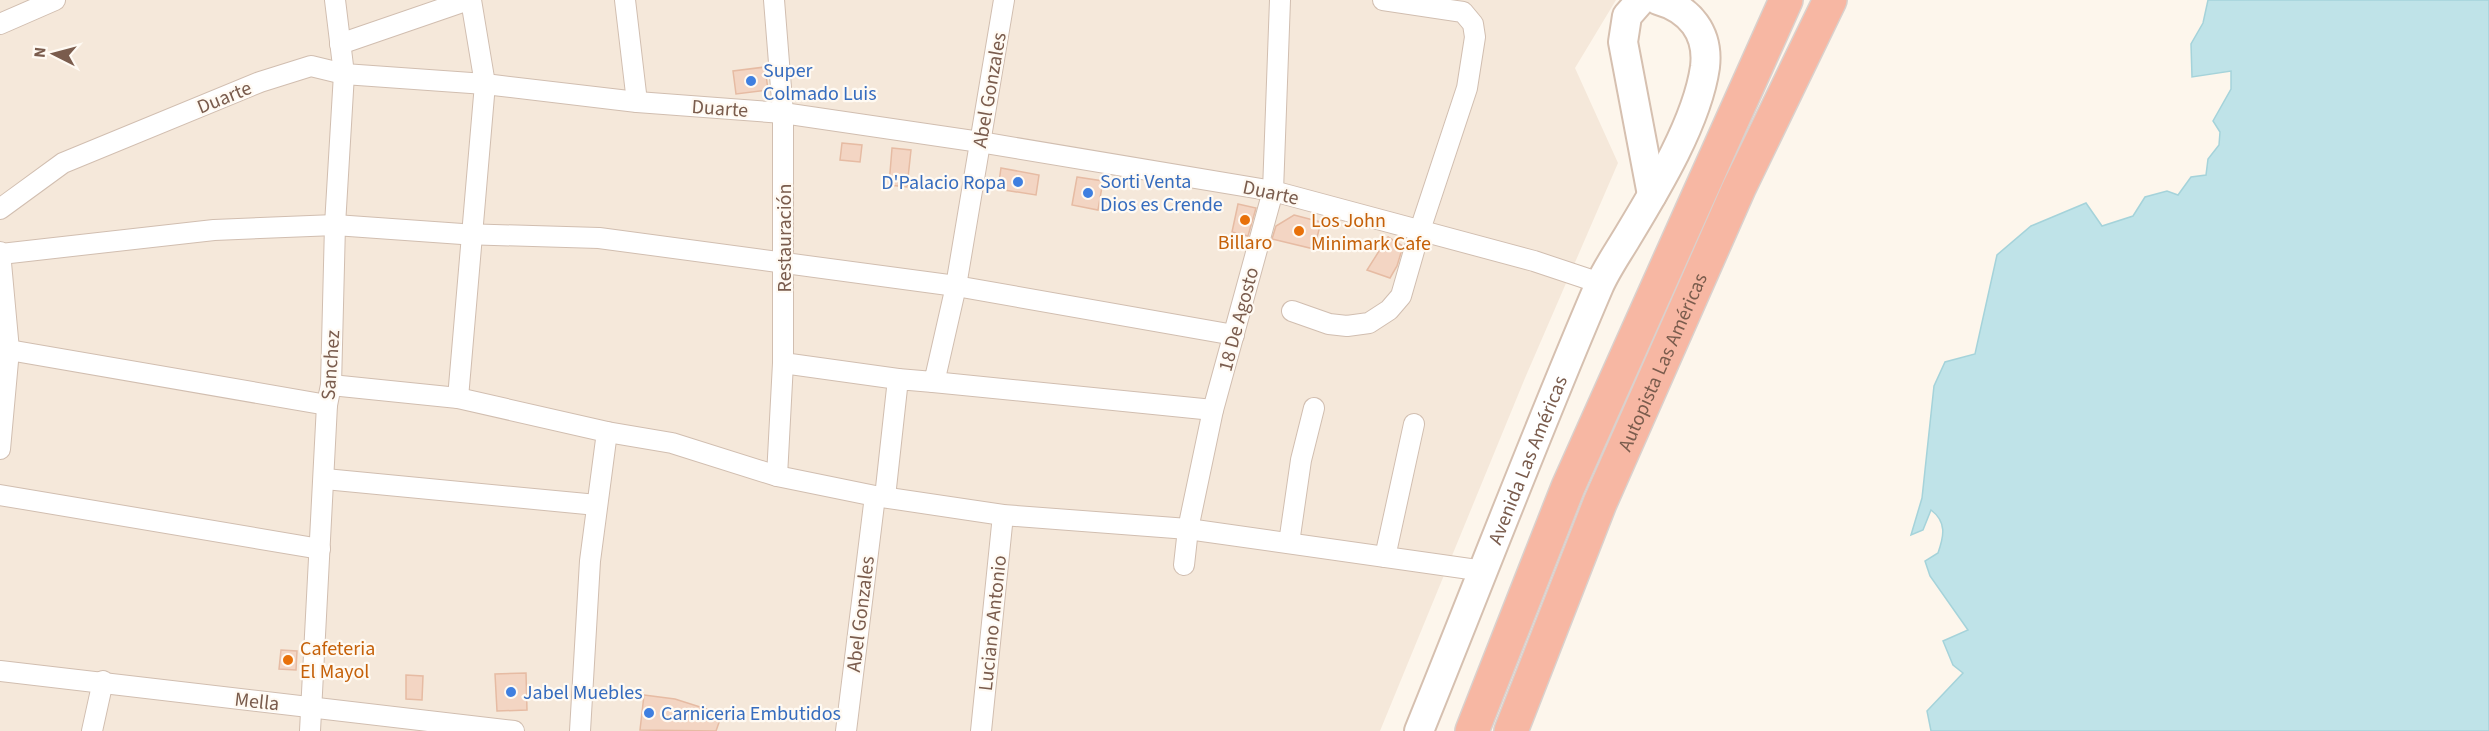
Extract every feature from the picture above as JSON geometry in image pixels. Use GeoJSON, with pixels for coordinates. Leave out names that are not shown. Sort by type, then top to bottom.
{"type":"FeatureCollection","features":[{"type":"Feature","properties":{"kind":"highway","name":"Autopista Las Américas"},"geometry":{"type":"LineString","coordinates":[[1472,731],[1568,487],[1786,0]]}},
{"type":"Feature","properties":{"kind":"highway","name":"Autopista Las Américas"},"geometry":{"type":"LineString","coordinates":[[1511,731],[1600,503],[1740,188],[1830,0]]}},
{"type":"Feature","properties":{"kind":"main road"},"geometry":{"type":"LineString","coordinates":[[1641,0],[1627,16],[1623,42],[1652,195]]}},
{"type":"Feature","properties":{"kind":"main road","name":"Avenida Las Américas"},"geometry":{"type":"LineString","coordinates":[[1419,731],[1600,283],[1652,195],[1686,126],[1701,88],[1705,64],[1704,44],[1693,19],[1668,2],[1658,0]]}},
{"type":"Feature","properties":{"kind":"street"},"geometry":{"type":"LineString","coordinates":[[0,24],[55,0]]}},
{"type":"Feature","properties":{"kind":"street","name":"Sanchez"},"geometry":{"type":"LineString","coordinates":[[310,731],[325,479],[327,405],[331,385],[344,74],[335,0]]}},
{"type":"Feature","properties":{"kind":"street"},"geometry":{"type":"LineString","coordinates":[[340,44],[470,0],[485,84],[458,398]]}},
{"type":"Feature","properties":{"kind":"street"},"geometry":{"type":"LineString","coordinates":[[626,0],[638,102]]}},
{"type":"Feature","properties":{"kind":"street","name":"Restauración"},"geometry":{"type":"LineString","coordinates":[[774,0],[783,113],[784,263],[783,363],[777,476]]}},
{"type":"Feature","properties":{"kind":"street","name":"Abel Gonzales"},"geometry":{"type":"LineString","coordinates":[[933,382],[956,286],[1004,0]]}},
{"type":"Feature","properties":{"kind":"street","name":"18 De Agosto"},"geometry":{"type":"LineString","coordinates":[[1184,565],[1188,529],[1213,410],[1273,190],[1280,0]]}},
{"type":"Feature","properties":{"kind":"street"},"geometry":{"type":"LineString","coordinates":[[1292,311],[1329,324],[1347,326],[1369,322],[1389,310],[1401,296],[1420,230],[1467,88],[1474,37],[1473,24],[1463,12],[1383,0]]}},
{"type":"Feature","properties":{"kind":"street","name":"Duarte"},"geometry":{"type":"LineString","coordinates":[[0,209],[63,163],[250,86],[311,66],[344,74],[485,84],[638,102],[783,113],[980,142],[1273,190],[1534,261],[1600,283]]}},
{"type":"Feature","properties":{"kind":"street"},"geometry":{"type":"LineString","coordinates":[[0,448],[9,350],[1,253],[214,230],[336,225],[473,235],[598,238],[956,286],[1234,335]]}},
{"type":"Feature","properties":{"kind":"street"},"geometry":{"type":"LineString","coordinates":[[9,350],[327,405]]}},
{"type":"Feature","properties":{"kind":"street"},"geometry":{"type":"LineString","coordinates":[[783,363],[898,379],[1213,410]]}},
{"type":"Feature","properties":{"kind":"street","name":"Abel Gonzales"},"geometry":{"type":"LineString","coordinates":[[846,731],[898,379]]}},
{"type":"Feature","properties":{"kind":"street"},"geometry":{"type":"LineString","coordinates":[[331,385],[458,398],[607,432],[672,443],[777,476],[880,497],[1003,515],[1188,529],[1484,571]]}},
{"type":"Feature","properties":{"kind":"street"},"geometry":{"type":"LineString","coordinates":[[1289,543],[1301,460],[1314,408]]}},
{"type":"Feature","properties":{"kind":"street"},"geometry":{"type":"LineString","coordinates":[[1385,557],[1414,424]]}},
{"type":"Feature","properties":{"kind":"street"},"geometry":{"type":"LineString","coordinates":[[580,731],[590,561],[607,432]]}},
{"type":"Feature","properties":{"kind":"street"},"geometry":{"type":"LineString","coordinates":[[325,479],[597,505]]}},
{"type":"Feature","properties":{"kind":"street"},"geometry":{"type":"LineString","coordinates":[[0,495],[320,549]]}},
{"type":"Feature","properties":{"kind":"street","name":"Luciano Antonio"},"geometry":{"type":"LineString","coordinates":[[981,731],[1003,515]]}},
{"type":"Feature","properties":{"kind":"street","name":"Mella"},"geometry":{"type":"LineString","coordinates":[[0,671],[103,681],[173,692],[312,706],[514,731]]}},
{"type":"Feature","properties":{"kind":"street"},"geometry":{"type":"LineString","coordinates":[[92,731],[103,681]]}},
{"type":"Feature","properties":{"kind":"shaded area"},"geometry":{"type":"Polygon","coordinates":[[[0,0],[1616,0],[1575,68],[1618,163],[1525,378],[1380,731],[0,731],[0,0]]]}},
{"type":"Feature","properties":{"kind":"water"},"geometry":{"type":"Polygon","coordinates":[[[2208,0],[2489,0],[2489,731],[1931,731],[1927,711],[1963,673],[1953,665],[1943,641],[1968,630],[1930,576],[1925,561],[1938,553],[1943,535],[1940,519],[1931,510],[1923,530],[1911,535],[1922,498],[1934,386],[1945,362],[1975,354],[1997,255],[2031,226],[2086,203],[2102,226],[2133,216],[2145,197],[2167,191],[2178,195],[2191,177],[2206,175],[2208,159],[2219,145],[2220,132],[2213,121],[2231,89],[2231,71],[2192,77],[2191,44],[2203,23],[2208,0]]]}},
{"type":"Feature","properties":{"kind":"building","name":"Super Colmado Luis"},"geometry":{"type":"Polygon","coordinates":[[[765,67],[768,90],[736,94],[733,71],[765,67]]]}},
{"type":"Feature","properties":{"kind":"building"},"geometry":{"type":"Polygon","coordinates":[[[842,143],[862,145],[860,162],[840,160],[842,143]]]}},
{"type":"Feature","properties":{"kind":"building"},"geometry":{"type":"Polygon","coordinates":[[[892,148],[911,150],[907,187],[889,185],[892,148]]]}},
{"type":"Feature","properties":{"kind":"building","name":"D'Palacio Ropa"},"geometry":{"type":"Polygon","coordinates":[[[1001,168],[1039,175],[1036,195],[998,189],[1001,168]]]}},
{"type":"Feature","properties":{"kind":"building","name":"Sorti Venta Dios es Crende"},"geometry":{"type":"Polygon","coordinates":[[[1077,177],[1103,181],[1098,210],[1072,205],[1077,177]]]}},
{"type":"Feature","properties":{"kind":"building","name":"Billaro"},"geometry":{"type":"Polygon","coordinates":[[[1238,204],[1256,208],[1248,236],[1232,232],[1238,204]]]}},
{"type":"Feature","properties":{"kind":"building","name":"Los John Minimark Cafe"},"geometry":{"type":"Polygon","coordinates":[[[1294,215],[1321,222],[1314,249],[1272,239],[1276,226],[1294,215]]]}},
{"type":"Feature","properties":{"kind":"building"},"geometry":{"type":"Polygon","coordinates":[[[1388,237],[1403,246],[1397,266],[1390,278],[1367,270],[1388,237]]]}},
{"type":"Feature","properties":{"kind":"building","name":"Cafeteria El Mayol"},"geometry":{"type":"Polygon","coordinates":[[[281,650],[297,651],[296,670],[279,669],[281,650]]]}},
{"type":"Feature","properties":{"kind":"building","name":"Jabel Muebles"},"geometry":{"type":"Polygon","coordinates":[[[526,673],[527,710],[497,711],[495,674],[526,673]]]}},
{"type":"Feature","properties":{"kind":"building"},"geometry":{"type":"Polygon","coordinates":[[[406,675],[423,676],[422,700],[406,699],[406,675]]]}},
{"type":"Feature","properties":{"kind":"building"},"geometry":{"type":"Polygon","coordinates":[[[644,695],[675,699],[722,714],[716,731],[640,730],[644,695]]]}},
{"type":"Feature","properties":{"kind":"place","name":"Super Colmado Luis"},"geometry":{"type":"Point","coordinates":[751,81]}},
{"type":"Feature","properties":{"kind":"place","name":"D'Palacio Ropa"},"geometry":{"type":"Point","coordinates":[1018,182]}},
{"type":"Feature","properties":{"kind":"place","name":"Sorti Venta Dios es Crende"},"geometry":{"type":"Point","coordinates":[1088,193]}},
{"type":"Feature","properties":{"kind":"place","name":"Billaro"},"geometry":{"type":"Point","coordinates":[1245,220]}},
{"type":"Feature","properties":{"kind":"place","name":"Los John Minimark Cafe"},"geometry":{"type":"Point","coordinates":[1299,231]}},
{"type":"Feature","properties":{"kind":"place","name":"Cafeteria El Mayol"},"geometry":{"type":"Point","coordinates":[288,660]}},
{"type":"Feature","properties":{"kind":"place","name":"Jabel Muebles"},"geometry":{"type":"Point","coordinates":[511,692]}},
{"type":"Feature","properties":{"kind":"place","name":"Carniceria Embutidos"},"geometry":{"type":"Point","coordinates":[649,713]}}]}
